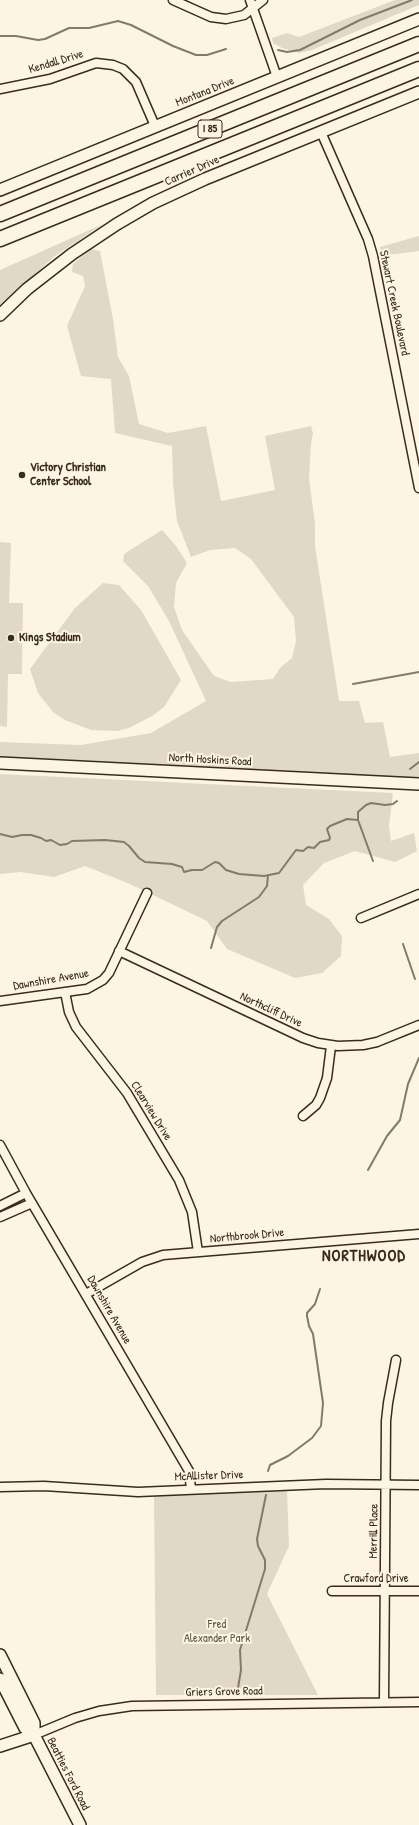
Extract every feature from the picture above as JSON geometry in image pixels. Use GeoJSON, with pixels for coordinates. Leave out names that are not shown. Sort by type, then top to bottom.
{"type":"FeatureCollection","features":[{"type":"Feature","properties":{"kind":"highway","name":"I 85"},"geometry":{"type":"LineString","coordinates":[[0,214],[419,44]]}},
{"type":"Feature","properties":{"kind":"highway","name":"I 85"},"geometry":{"type":"LineString","coordinates":[[0,239],[419,69]]}},
{"type":"Feature","properties":{"kind":"street"},"geometry":{"type":"LineString","coordinates":[[173,0],[217,19],[226,19],[244,15],[252,4],[263,0]]}},
{"type":"Feature","properties":{"kind":"street"},"geometry":{"type":"LineString","coordinates":[[252,4],[277,77]]}},
{"type":"Feature","properties":{"kind":"street","name":"Montana Drive"},"geometry":{"type":"LineString","coordinates":[[0,190],[419,19]]}},
{"type":"Feature","properties":{"kind":"street","name":"Kendall Drive"},"geometry":{"type":"LineString","coordinates":[[0,90],[50,78],[91,64],[103,63],[113,65],[123,69],[136,82],[155,126]]}},
{"type":"Feature","properties":{"kind":"street","name":"Carrier Drive"},"geometry":{"type":"LineString","coordinates":[[0,315],[27,289],[58,264],[96,237],[135,213],[194,184],[419,92]]}},
{"type":"Feature","properties":{"kind":"street","name":"Stewart Creek Boulevard"},"geometry":{"type":"LineString","coordinates":[[321,132],[369,241],[419,488]]}},
{"type":"Feature","properties":{"kind":"street","name":"North Hoskins Road"},"geometry":{"type":"LineString","coordinates":[[0,763],[419,784]]}},
{"type":"Feature","properties":{"kind":"street","name":"Dawnshire Avenue"},"geometry":{"type":"LineString","coordinates":[[0,1001],[87,989],[103,980],[109,973],[147,893]]}},
{"type":"Feature","properties":{"kind":"street"},"geometry":{"type":"LineString","coordinates":[[361,918],[419,894]]}},
{"type":"Feature","properties":{"kind":"street","name":"Northcliff Drive"},"geometry":{"type":"LineString","coordinates":[[119,951],[303,1038],[331,1046],[363,1045],[377,1042],[419,1025]]}},
{"type":"Feature","properties":{"kind":"street","name":"Clearview Drive"},"geometry":{"type":"LineString","coordinates":[[65,992],[69,1012],[76,1027],[127,1093],[178,1180],[192,1212],[198,1252]]}},
{"type":"Feature","properties":{"kind":"street"},"geometry":{"type":"LineString","coordinates":[[303,1116],[316,1105],[320,1098],[327,1078],[331,1046]]}},
{"type":"Feature","properties":{"kind":"street","name":"Dawnshire Avenue"},"geometry":{"type":"LineString","coordinates":[[0,1146],[189,1471],[191,1489]]}},
{"type":"Feature","properties":{"kind":"street"},"geometry":{"type":"LineString","coordinates":[[0,1206],[26,1193]]}},
{"type":"Feature","properties":{"kind":"street"},"geometry":{"type":"LineString","coordinates":[[0,1217],[32,1203]]}},
{"type":"Feature","properties":{"kind":"street","name":"Northbrook Drive"},"geometry":{"type":"LineString","coordinates":[[86,1294],[123,1271],[149,1259],[171,1254],[419,1234]]}},
{"type":"Feature","properties":{"kind":"street","name":"Merrill Place"},"geometry":{"type":"LineString","coordinates":[[384,1702],[386,1421],[396,1360]]}},
{"type":"Feature","properties":{"kind":"street","name":"McAllister Drive"},"geometry":{"type":"LineString","coordinates":[[0,1487],[44,1486],[138,1492],[326,1484],[419,1485]]}},
{"type":"Feature","properties":{"kind":"street","name":"Crawford Drive"},"geometry":{"type":"LineString","coordinates":[[332,1591],[419,1591]]}},
{"type":"Feature","properties":{"kind":"street","name":"Beatties Ford Road"},"geometry":{"type":"LineString","coordinates":[[0,1655],[34,1723],[34,1735]]}},
{"type":"Feature","properties":{"kind":"street","name":"Beatties Ford Road"},"geometry":{"type":"LineString","coordinates":[[0,1679],[25,1728],[34,1735],[80,1825]]}},
{"type":"Feature","properties":{"kind":"street","name":"Griers Grove Road"},"geometry":{"type":"LineString","coordinates":[[34,1735],[75,1718],[132,1706],[419,1702]]}},
{"type":"Feature","properties":{"kind":"street"},"geometry":{"type":"LineString","coordinates":[[0,1746],[34,1735]]}},
{"type":"Feature","properties":{"kind":"green space"},"geometry":{"type":"Polygon","coordinates":[[[395,0],[419,0],[419,5],[312,50],[300,53],[282,48],[273,43],[272,38],[287,33],[299,37],[395,0]]]}},
{"type":"Feature","properties":{"kind":"green space"},"geometry":{"type":"Polygon","coordinates":[[[103,224],[55,256],[0,305],[0,270],[103,224]]]}},
{"type":"Feature","properties":{"kind":"green space"},"geometry":{"type":"Polygon","coordinates":[[[419,236],[419,251],[381,254],[380,247],[419,236]]]}},
{"type":"Feature","properties":{"kind":"green space"},"geometry":{"type":"Polygon","coordinates":[[[91,249],[100,251],[113,319],[118,357],[129,376],[139,424],[168,433],[206,426],[221,501],[275,490],[265,436],[311,426],[313,433],[309,478],[315,524],[315,546],[339,701],[359,701],[365,723],[383,722],[390,757],[419,753],[419,779],[0,760],[0,742],[81,745],[151,733],[206,701],[169,621],[148,586],[123,561],[124,554],[162,530],[176,546],[187,563],[176,583],[174,607],[182,630],[214,676],[231,682],[273,679],[280,668],[292,658],[296,641],[294,617],[251,559],[235,548],[210,550],[191,557],[177,521],[173,483],[172,446],[115,433],[111,379],[81,376],[67,326],[85,286],[83,276],[72,272],[73,264],[91,249]]]}},
{"type":"Feature","properties":{"kind":"green space","name":"Kings Stadium"},"geometry":{"type":"Polygon","coordinates":[[[0,542],[11,543],[9,603],[23,603],[22,674],[8,674],[7,727],[0,726],[0,542]]]}},
{"type":"Feature","properties":{"kind":"green space"},"geometry":{"type":"Polygon","coordinates":[[[103,583],[119,585],[141,610],[181,680],[164,707],[152,716],[129,728],[117,731],[91,730],[65,720],[53,712],[38,693],[30,669],[75,608],[103,583]]]}},
{"type":"Feature","properties":{"kind":"green space"},"geometry":{"type":"Polygon","coordinates":[[[0,774],[393,793],[389,826],[391,841],[414,833],[417,851],[395,862],[355,851],[324,863],[303,885],[306,905],[329,919],[342,936],[341,956],[322,973],[295,978],[227,949],[207,921],[130,884],[85,866],[54,877],[20,872],[0,874],[0,774]]]}},
{"type":"Feature","properties":{"kind":"green space","name":"Fred Alexander Park"},"geometry":{"type":"Polygon","coordinates":[[[287,1490],[289,1546],[267,1594],[318,1695],[156,1695],[154,1496],[287,1490]]]}},
{"type":"Feature","properties":{"kind":"waterway"},"geometry":{"type":"LineString","coordinates":[[278,50],[287,52],[300,50],[360,20],[412,0]]}},
{"type":"Feature","properties":{"kind":"waterway"},"geometry":{"type":"LineString","coordinates":[[0,36],[16,36],[38,40],[45,39],[69,28],[89,28],[118,21],[131,25],[173,46],[196,55],[207,55],[226,49]]}},
{"type":"Feature","properties":{"kind":"waterway"},"geometry":{"type":"LineString","coordinates":[[353,684],[419,672]]}},
{"type":"Feature","properties":{"kind":"waterway"},"geometry":{"type":"LineString","coordinates":[[410,769],[419,762]]}},
{"type":"Feature","properties":{"kind":"waterway"},"geometry":{"type":"LineString","coordinates":[[373,861],[358,820],[358,812],[366,805],[371,803],[385,805],[393,804],[397,801]]}},
{"type":"Feature","properties":{"kind":"waterway"},"geometry":{"type":"LineString","coordinates":[[0,834],[12,837],[31,835],[46,841],[51,840],[60,845],[67,844],[72,841],[105,840],[124,842],[139,858],[145,862],[172,864],[182,867],[184,872],[202,870],[215,862],[219,863],[226,870],[239,874],[264,876],[279,873],[296,850],[303,851],[308,847],[314,848],[320,842],[329,840],[330,838],[327,829],[330,826],[347,819],[358,820]]}},
{"type":"Feature","properties":{"kind":"waterway"},"geometry":{"type":"LineString","coordinates":[[211,948],[217,927],[222,921],[259,897],[267,886],[268,875]]}},
{"type":"Feature","properties":{"kind":"waterway"},"geometry":{"type":"LineString","coordinates":[[403,944],[415,979]]}},
{"type":"Feature","properties":{"kind":"waterway"},"geometry":{"type":"LineString","coordinates":[[368,1170],[387,1136],[400,1120],[408,1084],[419,1058]]}},
{"type":"Feature","properties":{"kind":"waterway"},"geometry":{"type":"LineString","coordinates":[[268,1471],[270,1465],[288,1456],[312,1438],[321,1426],[323,1403],[313,1334],[309,1326],[307,1316],[307,1313],[315,1304],[320,1289]]}},
{"type":"Feature","properties":{"kind":"waterway"},"geometry":{"type":"LineString","coordinates":[[238,1688],[241,1670],[240,1650],[265,1569],[265,1560],[258,1546],[257,1539],[266,1495]]}},
{"type":"Feature","properties":{"kind":"place","name":"Victory Christian Center School"},"geometry":{"type":"Point","coordinates":[22,475]}},
{"type":"Feature","properties":{"kind":"place","name":"Kings Stadium"},"geometry":{"type":"Point","coordinates":[11,638]}},
{"type":"Feature","properties":{"kind":"district","name":"NORTHWOOD"},"geometry":{"type":"Point","coordinates":[364,1257]}}]}
